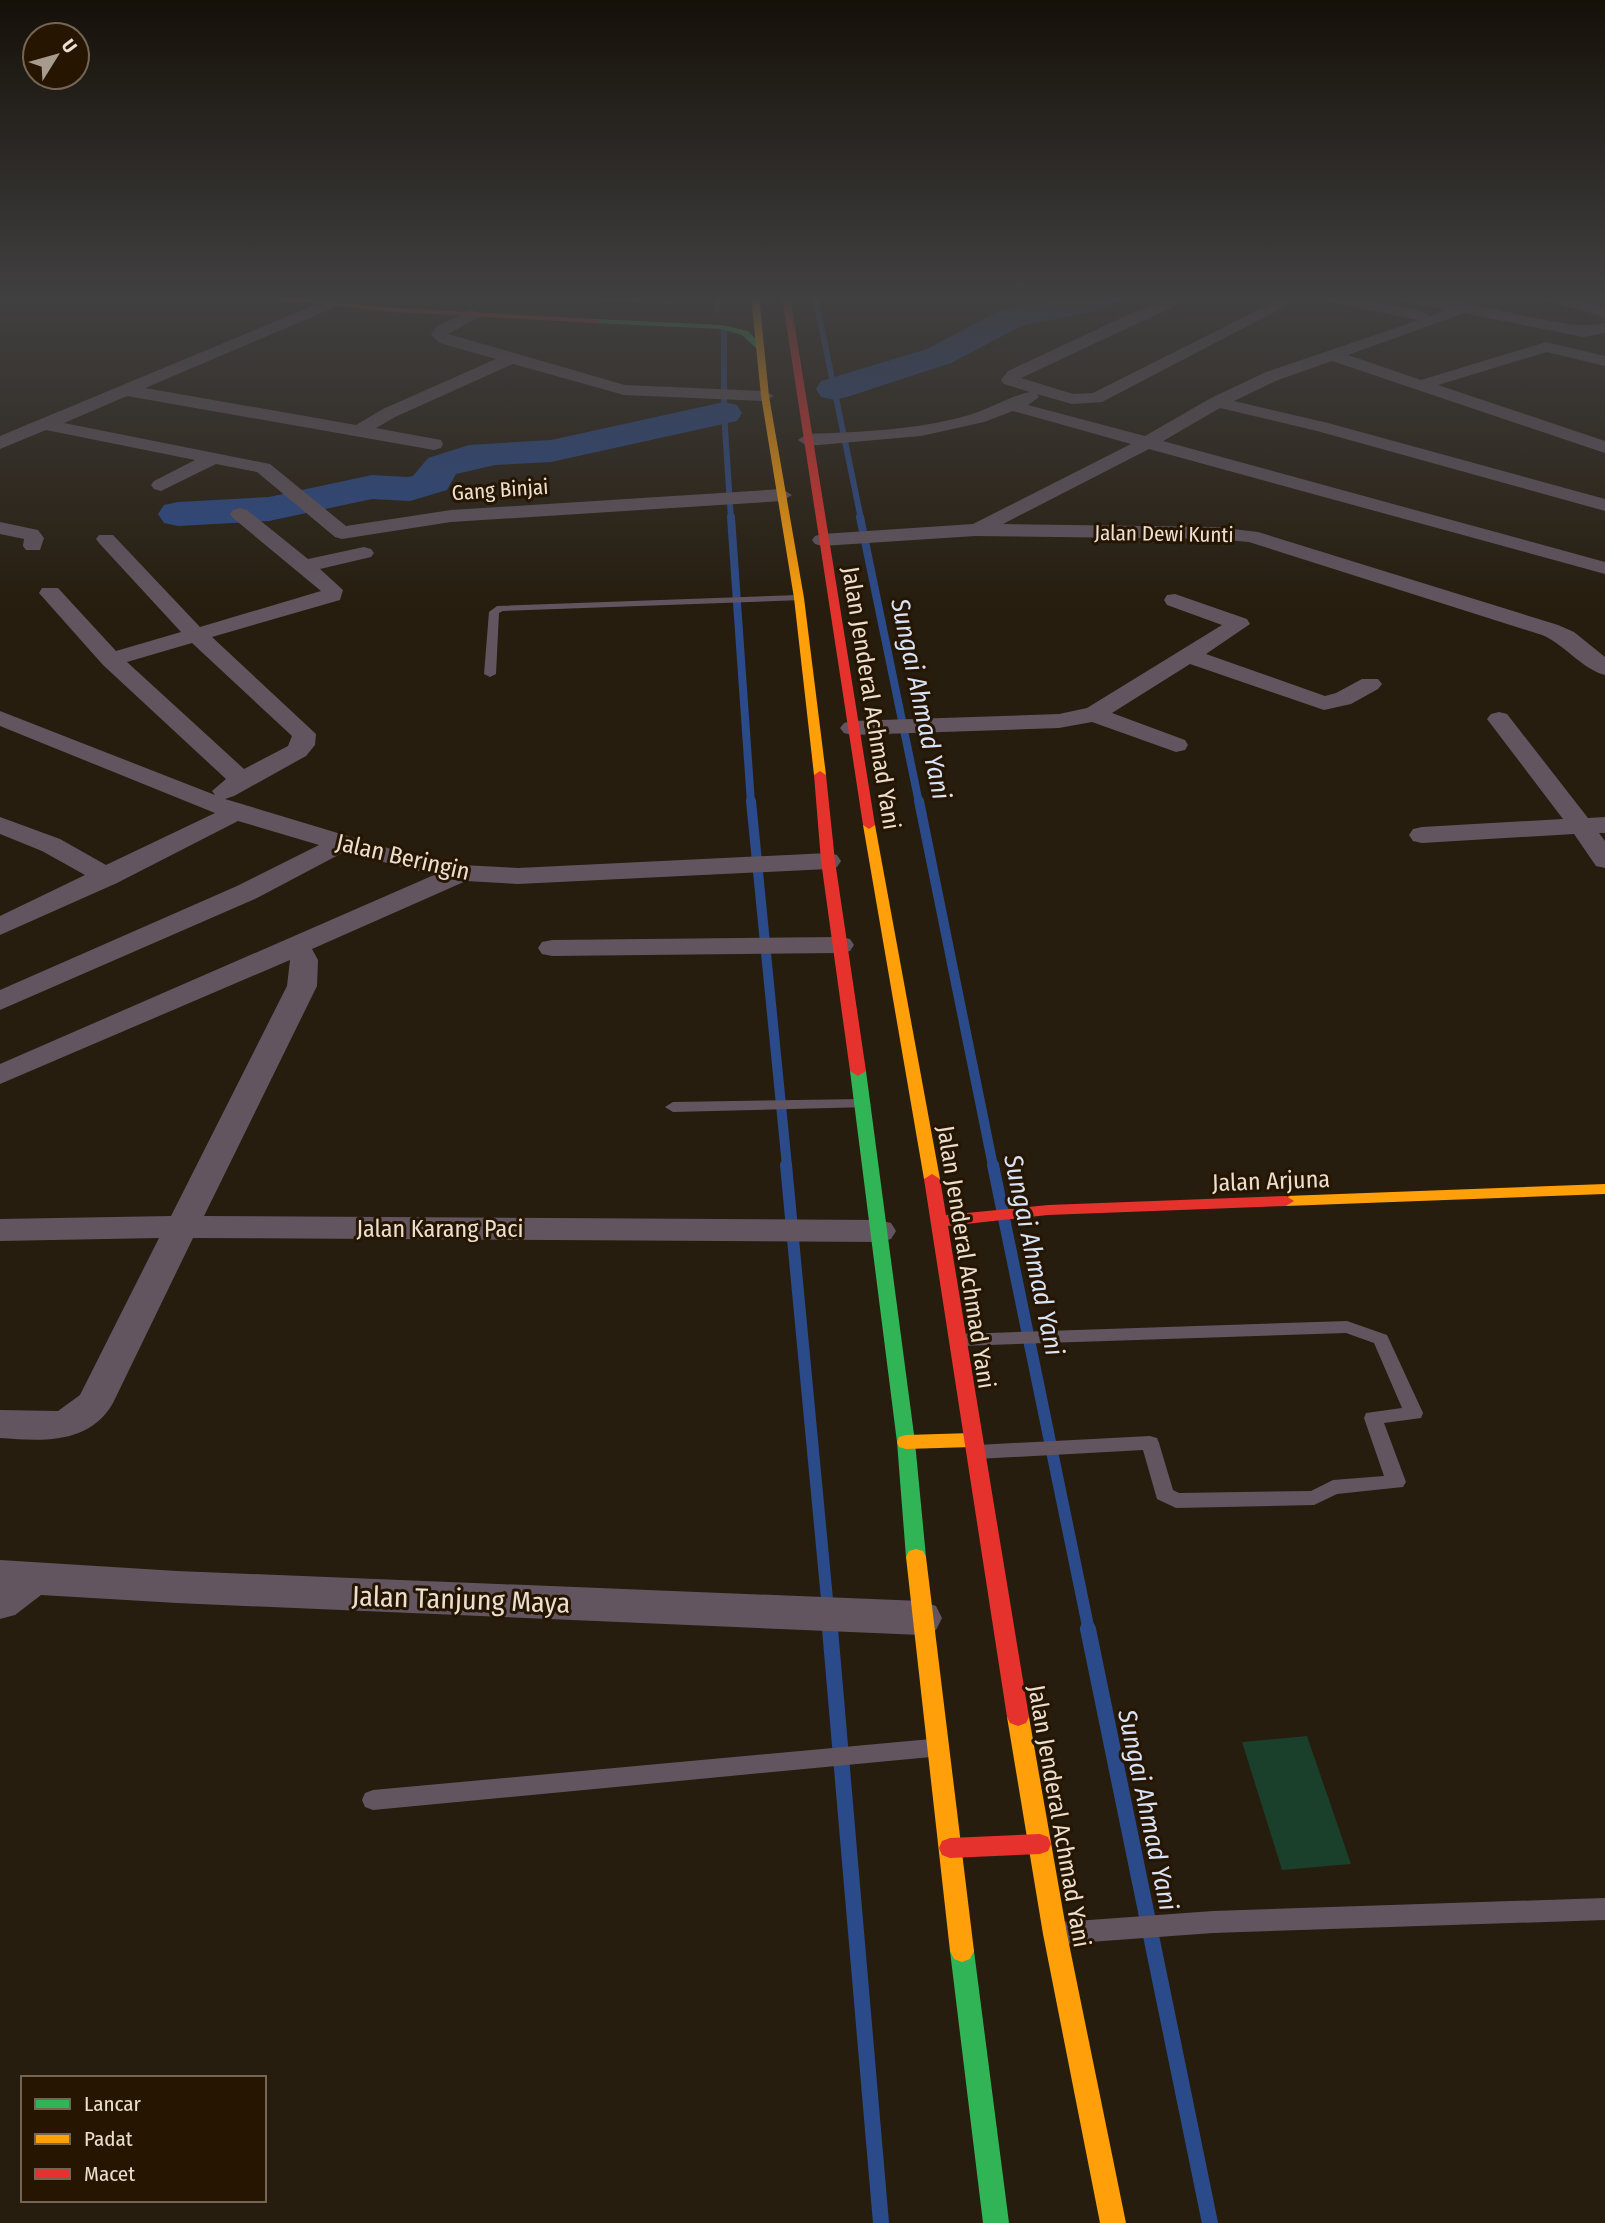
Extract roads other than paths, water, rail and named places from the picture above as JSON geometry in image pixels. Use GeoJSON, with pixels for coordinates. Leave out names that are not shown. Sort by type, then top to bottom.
{"type":"FeatureCollection","features":[{"type":"Feature","properties":{"kind":"main road","name":"Jalan Jenderal Achmad Yani"},"geometry":{"type":"LineString","coordinates":[[766,400],[799,598],[838,734],[940,1221],[973,1446],[1055,1934],[1113,2223]]}},
{"type":"Feature","properties":{"kind":"main road","name":"Jalan Jenderal Achmad Yani"},"geometry":{"type":"LineString","coordinates":[[801,400],[822,540],[838,734],[828,861],[863,1104],[906,1442],[921,1618],[996,2223]]}},
{"type":"Feature","properties":{"kind":"main road","name":"Jalan Arjuna"},"geometry":{"type":"LineString","coordinates":[[940,1221],[1048,1210],[1605,1189]]}},
{"type":"Feature","properties":{"kind":"main road"},"geometry":{"type":"LineString","coordinates":[[906,1442],[973,1446]]}},
{"type":"Feature","properties":{"kind":"main road"},"geometry":{"type":"LineString","coordinates":[[950,1848],[1040,1844]]}},
{"type":"Feature","properties":{"kind":"street"},"geometry":{"type":"LineString","coordinates":[[0,443],[102,400]]}},
{"type":"Feature","properties":{"kind":"street"},"geometry":{"type":"LineString","coordinates":[[179,400],[434,444]]}},
{"type":"Feature","properties":{"kind":"street"},"geometry":{"type":"LineString","coordinates":[[357,432],[419,400]]}},
{"type":"Feature","properties":{"kind":"street"},"geometry":{"type":"LineString","coordinates":[[807,440],[944,425],[988,415],[1025,400]]}},
{"type":"Feature","properties":{"kind":"street"},"geometry":{"type":"LineString","coordinates":[[975,530],[1147,443],[1220,400]]}},
{"type":"Feature","properties":{"kind":"street"},"geometry":{"type":"LineString","coordinates":[[1460,400],[1605,447]]}},
{"type":"Feature","properties":{"kind":"street"},"geometry":{"type":"LineString","coordinates":[[1217,401],[1605,505]]}},
{"type":"Feature","properties":{"kind":"street"},"geometry":{"type":"LineString","coordinates":[[1013,406],[1605,568]]}},
{"type":"Feature","properties":{"kind":"street"},"geometry":{"type":"LineString","coordinates":[[44,424],[246,463],[272,473],[371,559],[304,566]]}},
{"type":"Feature","properties":{"kind":"street"},"geometry":{"type":"LineString","coordinates":[[1568,435],[1593,426]]}},
{"type":"Feature","properties":{"kind":"street"},"geometry":{"type":"LineString","coordinates":[[161,485],[216,457]]}},
{"type":"Feature","properties":{"kind":"street","name":"Gang Binjai"},"geometry":{"type":"LineString","coordinates":[[342,533],[451,516],[782,495]]}},
{"type":"Feature","properties":{"kind":"street"},"geometry":{"type":"LineString","coordinates":[[111,660],[332,595],[332,590],[240,514]]}},
{"type":"Feature","properties":{"kind":"street"},"geometry":{"type":"LineString","coordinates":[[0,528],[31,534],[34,538],[33,546]]}},
{"type":"Feature","properties":{"kind":"street","name":"Jalan Dewi Kunti"},"geometry":{"type":"LineString","coordinates":[[822,540],[975,530],[1216,533],[1251,536],[1550,630],[1566,637],[1605,668]]}},
{"type":"Feature","properties":{"kind":"street"},"geometry":{"type":"LineString","coordinates":[[106,539],[195,634],[304,734],[303,745],[297,751],[209,801]]}},
{"type":"Feature","properties":{"kind":"street"},"geometry":{"type":"LineString","coordinates":[[50,593],[111,660],[242,780]]}},
{"type":"Feature","properties":{"kind":"street"},"geometry":{"type":"LineString","coordinates":[[838,734],[889,727],[1059,721],[1094,714],[1239,624],[1175,600]]}},
{"type":"Feature","properties":{"kind":"street"},"geometry":{"type":"LineString","coordinates":[[1189,656],[1324,702],[1343,699],[1370,684]]}},
{"type":"Feature","properties":{"kind":"street"},"geometry":{"type":"LineString","coordinates":[[1094,714],[1176,745]]}},
{"type":"Feature","properties":{"kind":"street","name":"Jalan Beringin"},"geometry":{"type":"LineString","coordinates":[[0,718],[236,811],[340,844],[462,873],[518,876],[828,861]]}},
{"type":"Feature","properties":{"kind":"street"},"geometry":{"type":"LineString","coordinates":[[1499,719],[1593,826],[1605,860]]}},
{"type":"Feature","properties":{"kind":"street"},"geometry":{"type":"LineString","coordinates":[[6,917],[107,877],[236,811]]}},
{"type":"Feature","properties":{"kind":"street"},"geometry":{"type":"LineString","coordinates":[[0,825],[51,845],[107,877]]}},
{"type":"Feature","properties":{"kind":"street"},"geometry":{"type":"LineString","coordinates":[[1422,835],[1593,826]]}},
{"type":"Feature","properties":{"kind":"street"},"geometry":{"type":"LineString","coordinates":[[0,1001],[247,892],[340,844]]}},
{"type":"Feature","properties":{"kind":"street"},"geometry":{"type":"LineString","coordinates":[[0,1075],[462,873]]}},
{"type":"Feature","properties":{"kind":"street"},"geometry":{"type":"LineString","coordinates":[[0,1424],[65,1425],[86,1413],[99,1393],[179,1227],[302,986],[304,960],[296,944]]}},
{"type":"Feature","properties":{"kind":"street"},"geometry":{"type":"LineString","coordinates":[[552,948],[840,945]]}},
{"type":"Feature","properties":{"kind":"street","name":"Jalan Karang Paci"},"geometry":{"type":"LineString","coordinates":[[0,1230],[179,1227],[879,1231]]}},
{"type":"Feature","properties":{"kind":"street"},"geometry":{"type":"LineString","coordinates":[[0,1603],[17,1577]]}},
{"type":"Feature","properties":{"kind":"street","name":"Jalan Tanjung Maya"},"geometry":{"type":"LineString","coordinates":[[17,1577],[921,1618]]}},
{"type":"Feature","properties":{"kind":"lane"},"geometry":{"type":"LineString","coordinates":[[490,674],[494,612],[501,608],[799,598]]}},
{"type":"Feature","properties":{"kind":"lane"},"geometry":{"type":"LineString","coordinates":[[673,1107],[863,1104]]}},
{"type":"Feature","properties":{"kind":"lane"},"geometry":{"type":"LineString","coordinates":[[957,1340],[1347,1327],[1381,1339],[1414,1413],[1373,1418],[1396,1482],[1333,1487],[1314,1498],[1176,1501],[1164,1494],[1150,1443],[973,1446]]}},
{"type":"Feature","properties":{"kind":"lane"},"geometry":{"type":"LineString","coordinates":[[373,1800],[937,1747]]}},
{"type":"Feature","properties":{"kind":"lane"},"geometry":{"type":"LineString","coordinates":[[1055,1934],[1213,1922],[1605,1909]]}},
{"type":"Feature","properties":{"kind":"waterway","name":"Sungai Ahmad Yani"},"geometry":{"type":"LineString","coordinates":[[724,400],[731,519]]}},
{"type":"Feature","properties":{"kind":"waterway","name":"Sungai Ahmad Yani"},"geometry":{"type":"LineString","coordinates":[[836,400],[861,519]]}},
{"type":"Feature","properties":{"kind":"waterway"},"geometry":{"type":"LineString","coordinates":[[178,514],[269,509],[372,487],[410,489],[433,482],[432,476],[442,466],[469,457],[551,451],[724,413]]}},
{"type":"Feature","properties":{"kind":"waterway","name":"Sungai Ahmad Yani"},"geometry":{"type":"LineString","coordinates":[[731,517],[751,803]]}},
{"type":"Feature","properties":{"kind":"waterway","name":"Sungai Ahmad Yani"},"geometry":{"type":"LineString","coordinates":[[860,517],[919,803]]}},
{"type":"Feature","properties":{"kind":"waterway","name":"Sungai Ahmad Yani"},"geometry":{"type":"LineString","coordinates":[[751,801],[787,1166]]}},
{"type":"Feature","properties":{"kind":"waterway","name":"Sungai Ahmad Yani"},"geometry":{"type":"LineString","coordinates":[[919,801],[993,1166]]}},
{"type":"Feature","properties":{"kind":"waterway","name":"Sungai Ahmad Yani"},"geometry":{"type":"LineString","coordinates":[[786,1165],[830,1631]]}},
{"type":"Feature","properties":{"kind":"waterway","name":"Sungai Ahmad Yani"},"geometry":{"type":"LineString","coordinates":[[993,1165],[1089,1631]]}},
{"type":"Feature","properties":{"kind":"waterway","name":"Sungai Ahmad Yani"},"geometry":{"type":"LineString","coordinates":[[830,1629],[881,2223]]}},
{"type":"Feature","properties":{"kind":"waterway","name":"Sungai Ahmad Yani"},"geometry":{"type":"LineString","coordinates":[[1088,1629],[1210,2223]]}}]}
